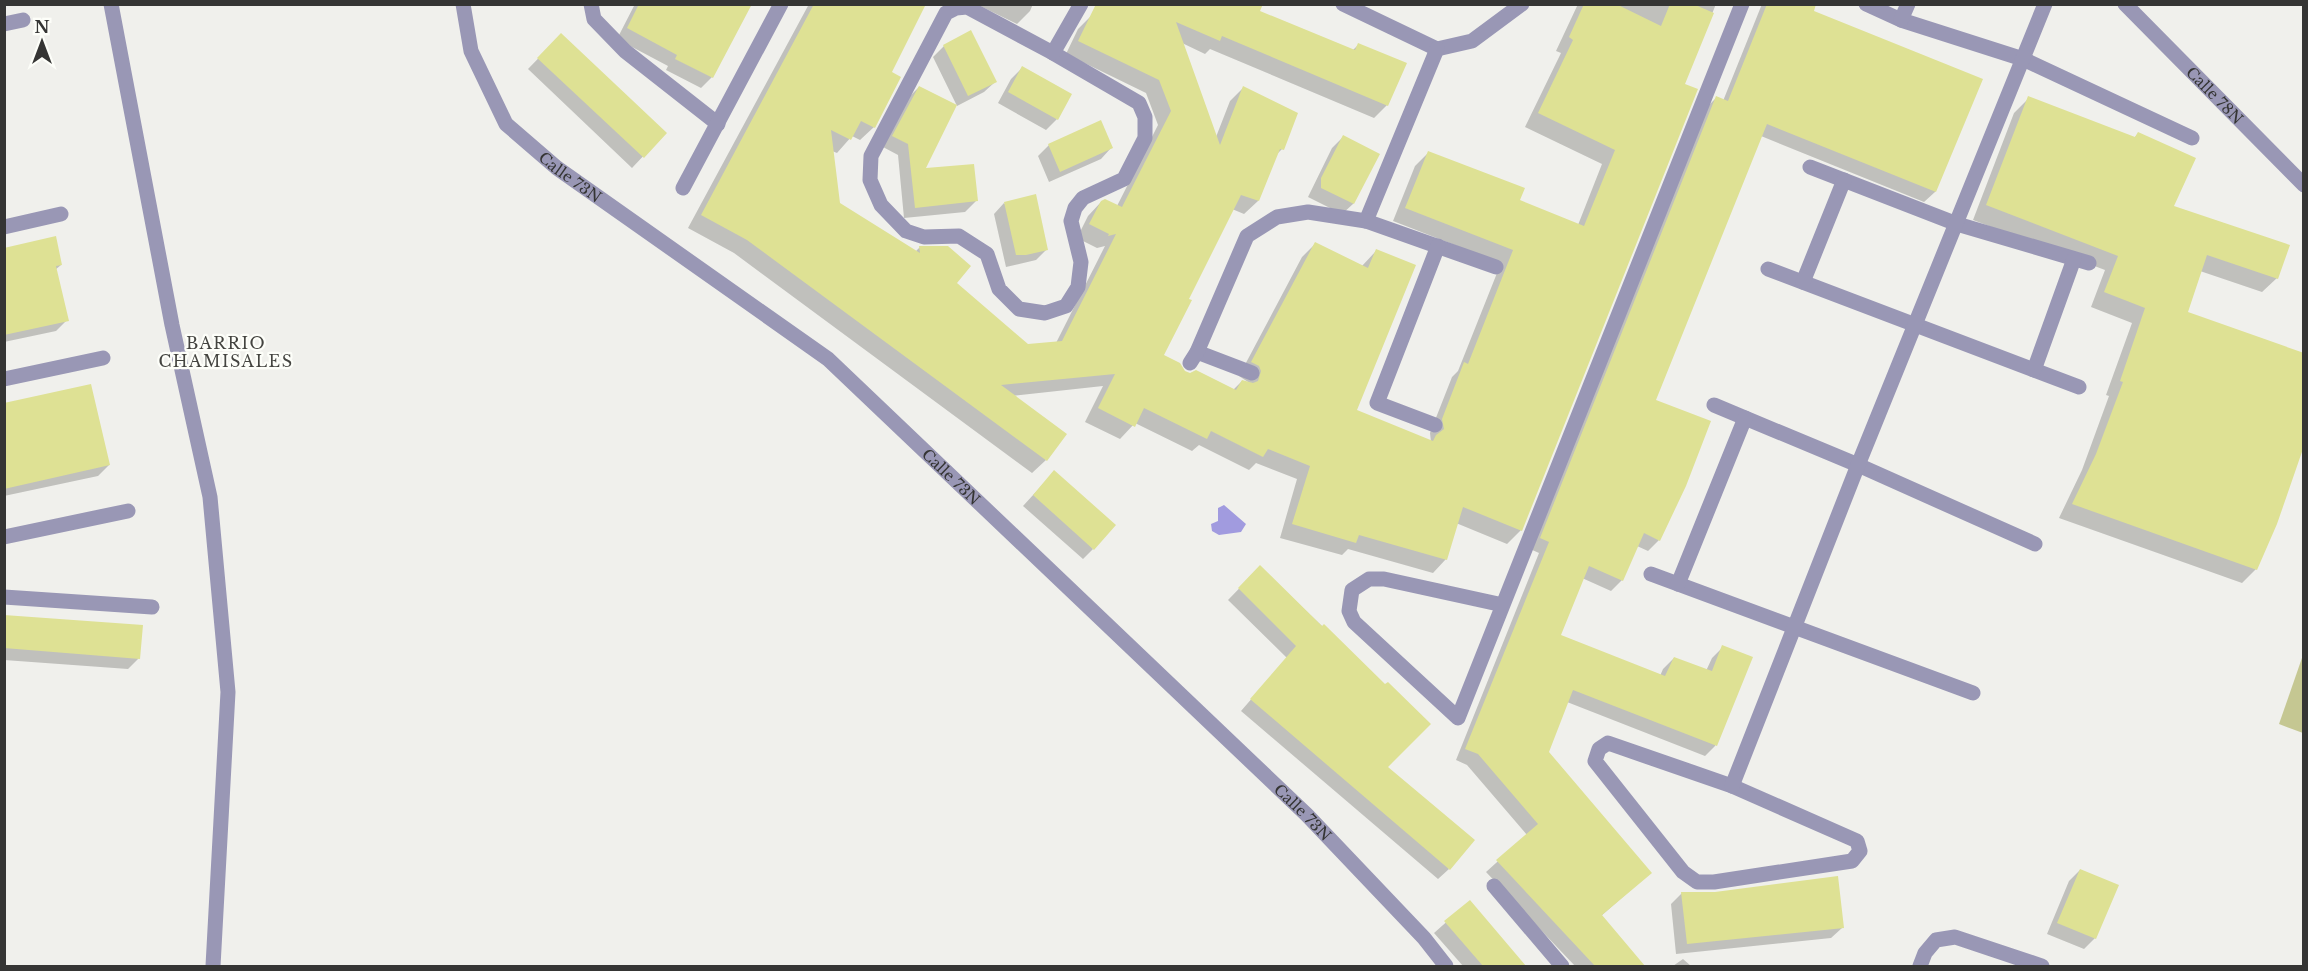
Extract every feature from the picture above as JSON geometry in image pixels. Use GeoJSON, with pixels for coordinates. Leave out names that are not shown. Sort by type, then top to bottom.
{"type":"FeatureCollection","features":[{"type":"Feature","properties":{"kind":"street"},"geometry":{"type":"LineString","coordinates":[[111,4],[172,325],[210,497],[228,692],[213,966]]}},
{"type":"Feature","properties":{"kind":"street","name":"Calle 73N"},"geometry":{"type":"LineString","coordinates":[[463,4],[471,51],[506,124],[556,168],[828,359],[1307,814],[1424,938],[1446,966]]}},
{"type":"Feature","properties":{"kind":"street"},"geometry":{"type":"LineString","coordinates":[[602,4],[592,12],[625,51],[718,124]]}},
{"type":"Feature","properties":{"kind":"street"},"geometry":{"type":"LineString","coordinates":[[683,188],[781,4]]}},
{"type":"Feature","properties":{"kind":"street"},"geometry":{"type":"LineString","coordinates":[[1053,53],[1081,4]]}},
{"type":"Feature","properties":{"kind":"street"},"geometry":{"type":"LineString","coordinates":[[1343,4],[1437,49],[1472,42],[1522,4]]}},
{"type":"Feature","properties":{"kind":"street"},"geometry":{"type":"LineString","coordinates":[[1503,605],[1384,579],[1369,579],[1352,590],[1349,611],[1354,622],[1458,718],[1503,605],[1742,4]]}},
{"type":"Feature","properties":{"kind":"street"},"geometry":{"type":"LineString","coordinates":[[1866,4],[1901,20],[2023,59],[2192,138]]}},
{"type":"Feature","properties":{"kind":"street"},"geometry":{"type":"LineString","coordinates":[[1901,20],[1908,4]]}},
{"type":"Feature","properties":{"kind":"street"},"geometry":{"type":"LineString","coordinates":[[1732,786],[1858,465],[2044,4]]}},
{"type":"Feature","properties":{"kind":"street","name":"Calle 78N"},"geometry":{"type":"LineString","coordinates":[[2125,4],[2304,185]]}},
{"type":"Feature","properties":{"kind":"street"},"geometry":{"type":"LineString","coordinates":[[967,7],[1053,53],[1139,103],[1145,117],[1145,138],[1124,179],[1083,198],[1075,207],[1071,221],[1081,262],[1078,287],[1066,306],[1045,313],[1019,309],[999,289],[987,254],[959,236],[924,237],[906,231],[881,206],[870,180],[871,156],[946,13],[956,8],[967,7]]}},
{"type":"Feature","properties":{"kind":"street"},"geometry":{"type":"LineString","coordinates":[[4,24],[23,20]]}},
{"type":"Feature","properties":{"kind":"street"},"geometry":{"type":"LineString","coordinates":[[1366,221],[1437,49]]}},
{"type":"Feature","properties":{"kind":"street"},"geometry":{"type":"LineString","coordinates":[[1810,167],[1957,224],[2082,261],[2034,370]]}},
{"type":"Feature","properties":{"kind":"street"},"geometry":{"type":"LineString","coordinates":[[1803,282],[1844,180]]}},
{"type":"Feature","properties":{"kind":"street"},"geometry":{"type":"LineString","coordinates":[[1252,372],[1193,358],[1247,236],[1277,217],[1308,212],[1366,221],[1496,267]]}},
{"type":"Feature","properties":{"kind":"street"},"geometry":{"type":"LineString","coordinates":[[4,227],[61,214]]}},
{"type":"Feature","properties":{"kind":"street"},"geometry":{"type":"LineString","coordinates":[[1434,425],[1377,403],[1438,246]]}},
{"type":"Feature","properties":{"kind":"street"},"geometry":{"type":"LineString","coordinates":[[1768,268],[2079,387]]}},
{"type":"Feature","properties":{"kind":"street"},"geometry":{"type":"LineString","coordinates":[[4,379],[103,358]]}},
{"type":"Feature","properties":{"kind":"street"},"geometry":{"type":"LineString","coordinates":[[1714,405],[1858,465],[2035,544]]}},
{"type":"Feature","properties":{"kind":"street"},"geometry":{"type":"LineString","coordinates":[[1678,584],[1745,418]]}},
{"type":"Feature","properties":{"kind":"street"},"geometry":{"type":"LineString","coordinates":[[4,537],[128,511]]}},
{"type":"Feature","properties":{"kind":"street"},"geometry":{"type":"LineString","coordinates":[[1651,574],[1974,693]]}},
{"type":"Feature","properties":{"kind":"street"},"geometry":{"type":"LineString","coordinates":[[4,597],[152,607]]}},
{"type":"Feature","properties":{"kind":"street"},"geometry":{"type":"LineString","coordinates":[[1608,743],[1732,786],[1857,841],[1860,851],[1852,861],[1714,882],[1697,882],[1683,872],[1595,760],[1599,749],[1608,743]]}},
{"type":"Feature","properties":{"kind":"street"},"geometry":{"type":"LineString","coordinates":[[1494,886],[1562,966]]}},
{"type":"Feature","properties":{"kind":"street"},"geometry":{"type":"LineString","coordinates":[[1920,966],[1925,953],[1936,940],[1955,937],[2042,966]]}},
{"type":"Feature","properties":{"kind":"green space"},"geometry":{"type":"Polygon","coordinates":[[[2303,655],[2303,733],[2279,724],[2303,655]]]}},
{"type":"Feature","properties":{"kind":"shaded area"},"geometry":{"type":"Polygon","coordinates":[[[1224,505],[1246,524],[1241,532],[1219,535],[1212,531],[1211,524],[1218,521],[1218,508],[1224,505]]]}},
{"type":"Feature","properties":{"kind":"building"},"geometry":{"type":"Polygon","coordinates":[[[639,4],[752,4],[713,78],[675,59],[677,55],[627,28],[639,4]]]}},
{"type":"Feature","properties":{"kind":"building"},"geometry":{"type":"Polygon","coordinates":[[[814,4],[926,4],[892,72],[901,77],[875,128],[861,121],[851,140],[831,130],[840,203],[920,253],[919,246],[948,246],[971,266],[957,283],[1028,344],[1062,341],[1116,234],[1108,236],[1109,234],[1089,224],[1101,201],[1105,199],[1122,207],[1171,111],[1159,80],[1078,41],[1096,4],[1263,4],[1260,11],[1355,50],[1358,43],[1407,63],[1388,106],[1222,36],[1220,41],[1176,22],[1220,145],[1243,86],[1298,113],[1284,150],[1280,149],[1259,201],[1241,195],[1164,355],[1180,363],[1185,371],[1190,373],[1196,370],[1236,390],[1242,380],[1253,383],[1258,381],[1261,371],[1259,366],[1251,362],[1315,242],[1368,268],[1376,249],[1416,265],[1357,410],[1433,441],[1436,435],[1444,429],[1442,419],[1464,362],[1468,364],[1513,250],[1405,208],[1428,151],[1525,188],[1520,200],[1584,226],[1615,150],[1538,113],[1573,40],[1569,37],[1584,4],[1616,4],[1661,26],[1670,4],[1693,4],[1714,13],[1685,84],[1698,89],[1522,531],[1463,507],[1447,560],[1359,535],[1356,543],[1292,524],[1310,466],[1268,449],[1263,457],[1211,431],[1207,439],[1144,408],[1135,427],[1098,408],[1115,374],[1001,385],[1067,434],[1047,461],[747,240],[701,215],[814,4]]]}},
{"type":"Feature","properties":{"kind":"building"},"geometry":{"type":"Polygon","coordinates":[[[1767,4],[1816,4],[1814,11],[1983,79],[1936,192],[1767,124],[1656,400],[1711,421],[1686,486],[1660,541],[1644,533],[1623,581],[1589,566],[1561,635],[1665,676],[1674,657],[1712,671],[1722,645],[1753,657],[1717,746],[1573,690],[1549,752],[1652,873],[1602,915],[1645,966],[1595,966],[1496,860],[1538,824],[1478,754],[1465,749],[1549,542],[1540,538],[1716,96],[1728,101],[1767,4]]]}},
{"type":"Feature","properties":{"kind":"building"},"geometry":{"type":"Polygon","coordinates":[[[971,30],[997,82],[968,96],[943,45],[971,30]]]}},
{"type":"Feature","properties":{"kind":"building"},"geometry":{"type":"Polygon","coordinates":[[[561,33],[667,133],[644,158],[537,58],[561,33]]]}},
{"type":"Feature","properties":{"kind":"building"},"geometry":{"type":"Polygon","coordinates":[[[1022,66],[1072,94],[1058,120],[1008,92],[1022,66]]]}},
{"type":"Feature","properties":{"kind":"building"},"geometry":{"type":"Polygon","coordinates":[[[919,86],[957,105],[926,168],[974,164],[978,201],[915,208],[908,144],[892,136],[919,86]]]}},
{"type":"Feature","properties":{"kind":"building"},"geometry":{"type":"Polygon","coordinates":[[[2028,96],[2135,137],[2138,132],[2196,158],[2174,206],[2290,245],[2278,279],[2207,255],[2188,312],[2304,353],[2304,446],[2277,524],[2257,570],[2072,504],[2096,454],[2123,382],[2120,381],[2145,308],[2104,292],[2118,256],[1986,205],[2028,96]]]}},
{"type":"Feature","properties":{"kind":"building"},"geometry":{"type":"Polygon","coordinates":[[[1101,120],[1113,148],[1060,172],[1048,144],[1101,120]]]}},
{"type":"Feature","properties":{"kind":"building"},"geometry":{"type":"Polygon","coordinates":[[[1343,135],[1380,154],[1354,204],[1321,188],[1321,178],[1343,135]]]}},
{"type":"Feature","properties":{"kind":"building"},"geometry":{"type":"Polygon","coordinates":[[[1036,194],[1048,250],[1016,255],[1004,202],[1036,194]]]}},
{"type":"Feature","properties":{"kind":"building"},"geometry":{"type":"Polygon","coordinates":[[[56,236],[62,265],[56,266],[69,321],[4,335],[4,248],[56,236]]]}},
{"type":"Feature","properties":{"kind":"building"},"geometry":{"type":"Polygon","coordinates":[[[91,384],[110,465],[4,489],[4,403],[91,384]]]}},
{"type":"Feature","properties":{"kind":"building"},"geometry":{"type":"Polygon","coordinates":[[[1054,470],[1116,525],[1094,550],[1033,495],[1054,470]]]}},
{"type":"Feature","properties":{"kind":"building"},"geometry":{"type":"Polygon","coordinates":[[[1260,565],[1322,626],[1324,624],[1385,684],[1388,682],[1431,724],[1388,767],[1475,840],[1450,870],[1250,699],[1296,646],[1238,588],[1260,565]]]}},
{"type":"Feature","properties":{"kind":"building"},"geometry":{"type":"Polygon","coordinates":[[[4,615],[143,625],[140,659],[4,648],[4,615]]]}},
{"type":"Feature","properties":{"kind":"building"},"geometry":{"type":"Polygon","coordinates":[[[2080,869],[2119,885],[2096,939],[2057,923],[2080,869]]]}},
{"type":"Feature","properties":{"kind":"building"},"geometry":{"type":"Polygon","coordinates":[[[1838,876],[1844,928],[1687,944],[1681,892],[1715,892],[1838,876]]]}},
{"type":"Feature","properties":{"kind":"building"},"geometry":{"type":"Polygon","coordinates":[[[1470,900],[1526,966],[1483,966],[1444,921],[1470,900]]]}},
{"type":"Feature","properties":{"kind":"district","name":"BARRIO CHAMISALES"},"geometry":{"type":"Point","coordinates":[226,352]}}]}
